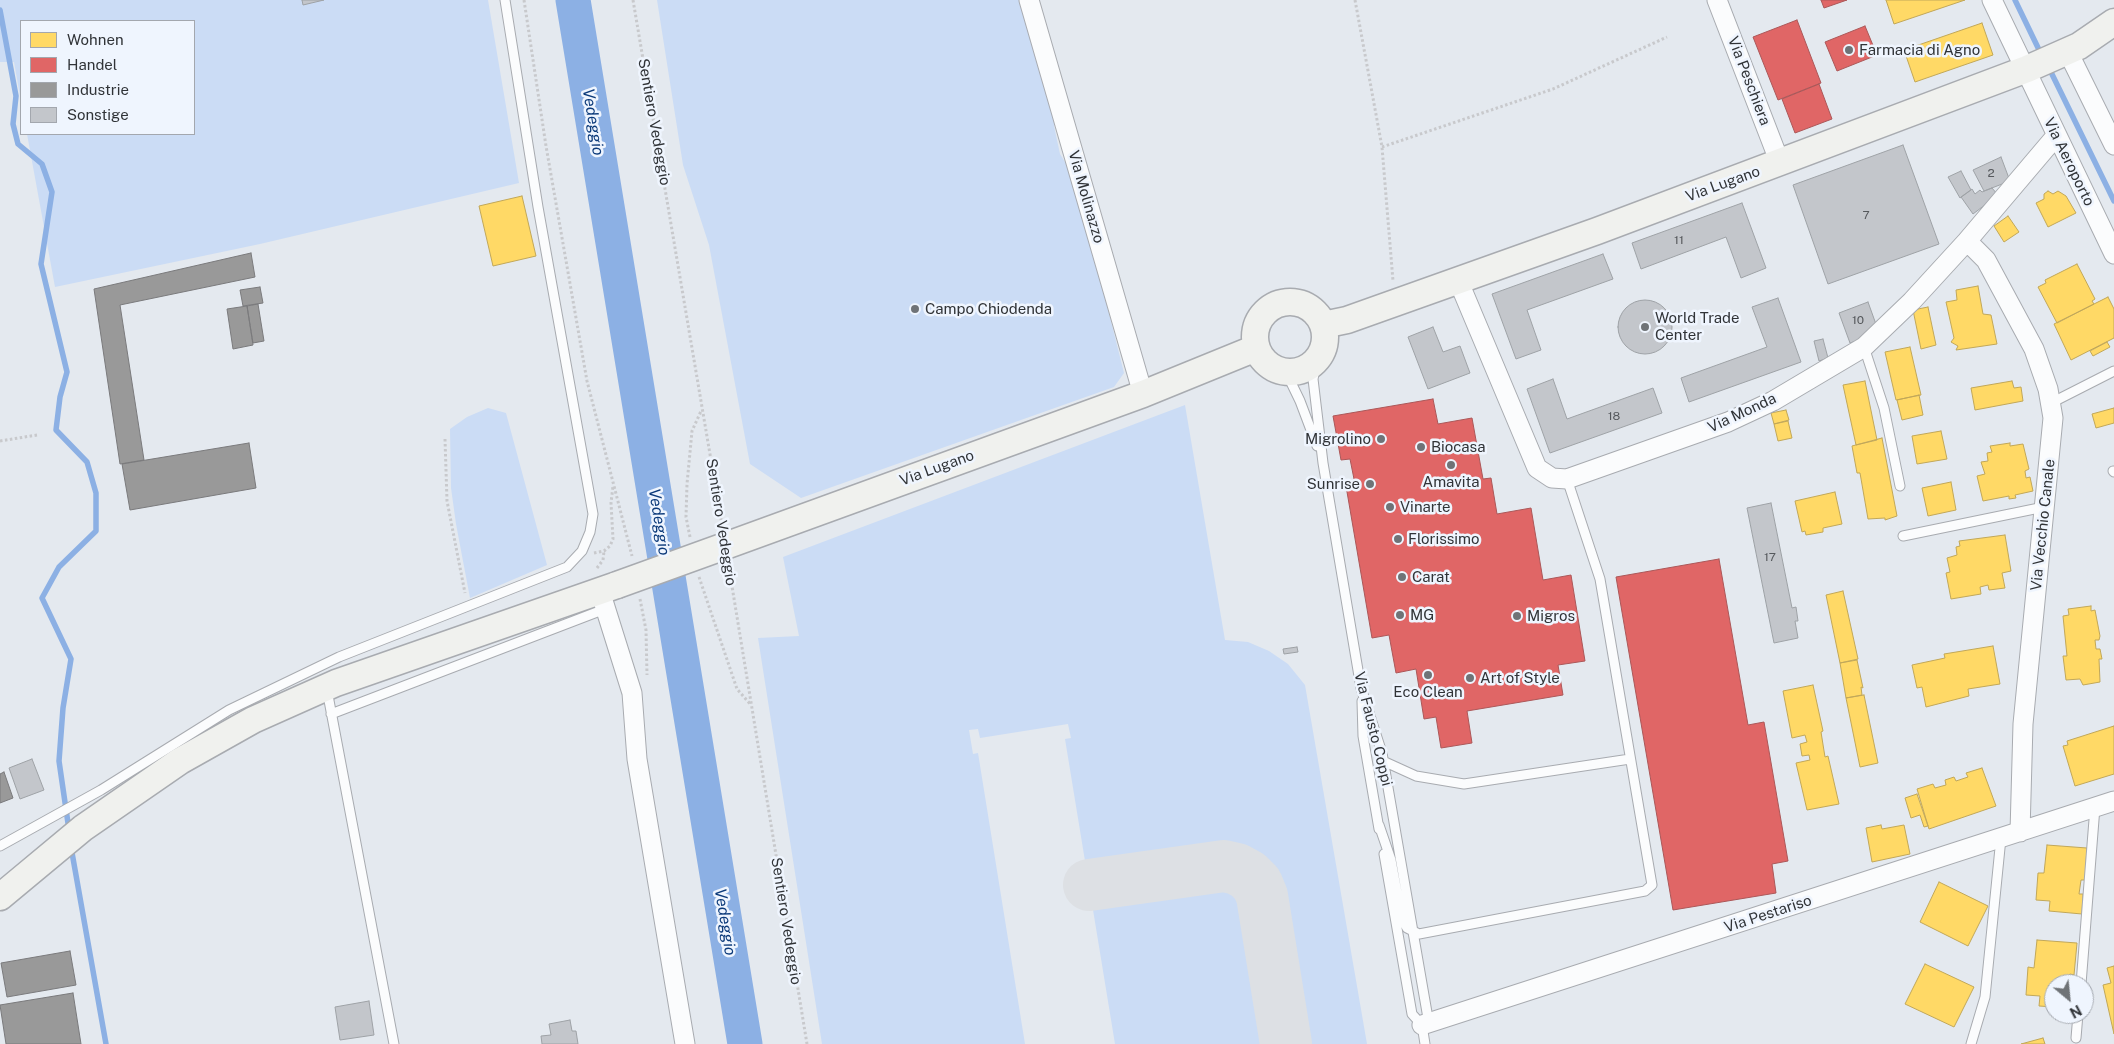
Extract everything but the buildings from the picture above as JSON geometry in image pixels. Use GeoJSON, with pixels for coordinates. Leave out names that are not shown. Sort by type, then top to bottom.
{"type":"FeatureCollection","features":[{"type":"Feature","properties":{"kind":"main road","name":"Via Lugano"},"geometry":{"type":"LineString","coordinates":[[1323,325],[1347,320],[1458,280],[1780,162],[2028,68],[2064,54],[2114,22]]}},
{"type":"Feature","properties":{"kind":"main road"},"geometry":{"type":"LineString","coordinates":[[1284,302],[1296,302],[1308,306],[1317,314],[1323,325],[1325,336],[1323,349],[1308,368],[1286,372],[1267,365],[1256,348],[1254,336],[1256,324],[1272,306],[1284,302]]}},
{"type":"Feature","properties":{"kind":"main road","name":"Via Lugano"},"geometry":{"type":"LineString","coordinates":[[1,894],[83,828],[180,761],[253,720],[326,687],[615,594],[725,546],[1143,394],[1256,348]]}},
{"type":"Feature","properties":{"kind":"street","name":"Via Molinazzo"},"geometry":{"type":"LineString","coordinates":[[1029,0],[1143,394]]}},
{"type":"Feature","properties":{"kind":"street","name":"Via Peschiera"},"geometry":{"type":"LineString","coordinates":[[1718,0],[1780,162]]}},
{"type":"Feature","properties":{"kind":"street","name":"Via Aeroporto"},"geometry":{"type":"LineString","coordinates":[[1992,0],[2028,68],[2056,136],[2114,254]]}},
{"type":"Feature","properties":{"kind":"street"},"geometry":{"type":"LineString","coordinates":[[2064,54],[2114,145]]}},
{"type":"Feature","properties":{"kind":"street","name":"Via Monda"},"geometry":{"type":"LineString","coordinates":[[1567,479],[1728,422],[1773,401],[1864,347],[1912,301],[1967,241],[2056,136]]}},
{"type":"Feature","properties":{"kind":"street","name":"Via Vecchio Canale"},"geometry":{"type":"LineString","coordinates":[[1967,241],[1986,260],[2034,349],[2051,403],[2053,418],[2023,724],[2020,832]]}},
{"type":"Feature","properties":{"kind":"street"},"geometry":{"type":"LineString","coordinates":[[1458,280],[1537,468],[1552,478],[1567,479]]}},
{"type":"Feature","properties":{"kind":"street"},"geometry":{"type":"LineString","coordinates":[[615,594],[632,693],[637,759],[685,1044]]}},
{"type":"Feature","properties":{"kind":"street","name":"Via Pestariso"},"geometry":{"type":"LineString","coordinates":[[1425,1024],[2114,801]]}},
{"type":"Feature","properties":{"kind":"lane"},"geometry":{"type":"LineString","coordinates":[[0,846],[78,803],[229,710],[339,657],[567,567],[582,551],[590,532],[593,514],[538,207],[505,0]]}},
{"type":"Feature","properties":{"kind":"lane"},"geometry":{"type":"LineString","coordinates":[[1864,347],[1884,408],[1900,486]]}},
{"type":"Feature","properties":{"kind":"lane","name":"Via Fausto Coppi"},"geometry":{"type":"LineString","coordinates":[[1317,359],[1313,379],[1323,463],[1361,688],[1383,761],[1413,932],[1425,1024],[1425,1044]]}},
{"type":"Feature","properties":{"kind":"lane"},"geometry":{"type":"LineString","coordinates":[[2051,403],[2114,370]]}},
{"type":"Feature","properties":{"kind":"lane","name":"Via Fausto Coppi"},"geometry":{"type":"LineString","coordinates":[[1286,372],[1309,422],[1323,463]]}},
{"type":"Feature","properties":{"kind":"lane"},"geometry":{"type":"LineString","coordinates":[[1379,825],[1391,860],[1402,919],[1407,928],[1413,932],[1425,934],[1648,890],[1652,885],[1600,579],[1567,479]]}},
{"type":"Feature","properties":{"kind":"lane"},"geometry":{"type":"LineString","coordinates":[[1903,536],[2045,507]]}},
{"type":"Feature","properties":{"kind":"lane"},"geometry":{"type":"LineString","coordinates":[[331,714],[615,594]]}},
{"type":"Feature","properties":{"kind":"lane"},"geometry":{"type":"LineString","coordinates":[[326,687],[394,1044]]}},
{"type":"Feature","properties":{"kind":"lane"},"geometry":{"type":"LineString","coordinates":[[1361,688],[1363,736],[1412,1014],[1425,1024]]}},
{"type":"Feature","properties":{"kind":"lane"},"geometry":{"type":"LineString","coordinates":[[1383,761],[1416,776],[1464,784],[1630,759]]}},
{"type":"Feature","properties":{"kind":"lane"},"geometry":{"type":"LineString","coordinates":[[2082,974],[2095,807]]}},
{"type":"Feature","properties":{"kind":"lane"},"geometry":{"type":"LineString","coordinates":[[1971,1044],[1985,997],[2001,838]]}},
{"type":"Feature","properties":{"kind":"lane"},"geometry":{"type":"LineString","coordinates":[[2076,1038],[2077,1024]]}},
{"type":"Feature","properties":{"kind":"path"},"geometry":{"type":"LineString","coordinates":[[524,0],[546,146],[587,381],[633,564]]}},
{"type":"Feature","properties":{"kind":"path","name":"Sentiero Vedeggio"},"geometry":{"type":"LineString","coordinates":[[633,0],[807,1044]]}},
{"type":"Feature","properties":{"kind":"path"},"geometry":{"type":"LineString","coordinates":[[1355,0],[1382,147],[1395,302]]}},
{"type":"Feature","properties":{"kind":"path"},"geometry":{"type":"LineString","coordinates":[[1382,147],[1553,89],[1667,37]]}},
{"type":"Feature","properties":{"kind":"path"},"geometry":{"type":"LineString","coordinates":[[0,441],[36,434]]}},
{"type":"Feature","properties":{"kind":"path"},"geometry":{"type":"LineString","coordinates":[[445,438],[447,501],[467,606]]}},
{"type":"Feature","properties":{"kind":"path"},"geometry":{"type":"LineString","coordinates":[[582,551],[597,553],[604,551],[610,546],[613,538],[611,503],[614,483]]}},
{"type":"Feature","properties":{"kind":"path"},"geometry":{"type":"LineString","coordinates":[[615,594],[646,630],[647,678]]}},
{"type":"Feature","properties":{"kind":"shaded area"},"geometry":{"type":"Polygon","coordinates":[[[0,0],[488,0],[519,183],[260,244],[55,287],[27,135],[195,135],[195,20],[20,20],[20,95],[14,62],[0,62],[0,0]]]}},
{"type":"Feature","properties":{"kind":"shaded area"},"geometry":{"type":"Polygon","coordinates":[[[657,0],[1022,0],[1056,122],[1054,126],[1060,154],[1075,178],[1124,373],[1114,387],[801,498],[750,464],[709,245],[683,165],[657,0]]]}},
{"type":"Feature","properties":{"kind":"shaded area"},"geometry":{"type":"Polygon","coordinates":[[[1185,405],[1225,640],[1248,642],[1269,651],[1288,664],[1305,685],[1367,1044],[1115,1044],[1065,739],[1071,738],[1068,724],[980,738],[978,729],[969,730],[973,754],[978,753],[1025,1044],[822,1044],[758,638],[799,636],[783,557],[1185,405]]]}},
{"type":"Feature","properties":{"kind":"shaded area"},"geometry":{"type":"Polygon","coordinates":[[[488,408],[506,413],[547,565],[470,598],[451,488],[450,429],[467,417],[488,408]]]}},
{"type":"Feature","properties":{"kind":"waterway","name":"Vedeggio"},"geometry":{"type":"LineString","coordinates":[[573,0],[745,1044]]}},
{"type":"Feature","properties":{"kind":"waterway"},"geometry":{"type":"LineString","coordinates":[[2015,0],[2042,56]]}},
{"type":"Feature","properties":{"kind":"waterway"},"geometry":{"type":"LineString","coordinates":[[0,10],[16,96],[13,124],[18,144],[42,164],[52,192],[41,264],[67,372],[60,397],[56,430],[87,462],[96,493],[96,531],[59,567],[42,598],[71,659],[63,708],[59,761],[69,830]]}},
{"type":"Feature","properties":{"kind":"waterway"},"geometry":{"type":"LineString","coordinates":[[2048,66],[2114,201]]}},
{"type":"Feature","properties":{"kind":"waterway"},"geometry":{"type":"LineString","coordinates":[[71,847],[106,1044]]}},
{"type":"Feature","properties":{"kind":"taxiway"},"geometry":{"type":"LineString","coordinates":[[1089,885],[1224,866],[1237,869],[1248,875],[1257,884],[1262,896],[1286,1044]]}},
{"type":"Feature","properties":{"kind":"place","name":"Farmacia di Agno"},"geometry":{"type":"Point","coordinates":[1849,50]}},
{"type":"Feature","properties":{"kind":"place","name":"Campo Chiodenda"},"geometry":{"type":"Point","coordinates":[915,309]}},
{"type":"Feature","properties":{"kind":"place","name":"World Trade Center"},"geometry":{"type":"Point","coordinates":[1645,327]}},
{"type":"Feature","properties":{"kind":"place","name":"Migrolino"},"geometry":{"type":"Point","coordinates":[1381,439]}},
{"type":"Feature","properties":{"kind":"place","name":"Biocasa"},"geometry":{"type":"Point","coordinates":[1421,447]}},
{"type":"Feature","properties":{"kind":"place","name":"Amavita"},"geometry":{"type":"Point","coordinates":[1451,465]}},
{"type":"Feature","properties":{"kind":"place","name":"Sunrise"},"geometry":{"type":"Point","coordinates":[1370,484]}},
{"type":"Feature","properties":{"kind":"place","name":"Vinarte"},"geometry":{"type":"Point","coordinates":[1390,507]}},
{"type":"Feature","properties":{"kind":"place","name":"Florissimo"},"geometry":{"type":"Point","coordinates":[1398,539]}},
{"type":"Feature","properties":{"kind":"place","name":"Carat"},"geometry":{"type":"Point","coordinates":[1402,577]}},
{"type":"Feature","properties":{"kind":"place","name":"MG"},"geometry":{"type":"Point","coordinates":[1400,615]}},
{"type":"Feature","properties":{"kind":"place","name":"Migros"},"geometry":{"type":"Point","coordinates":[1517,616]}},
{"type":"Feature","properties":{"kind":"place","name":"Eco Clean"},"geometry":{"type":"Point","coordinates":[1428,675]}},
{"type":"Feature","properties":{"kind":"place","name":"Art of Style"},"geometry":{"type":"Point","coordinates":[1470,678]}}]}
